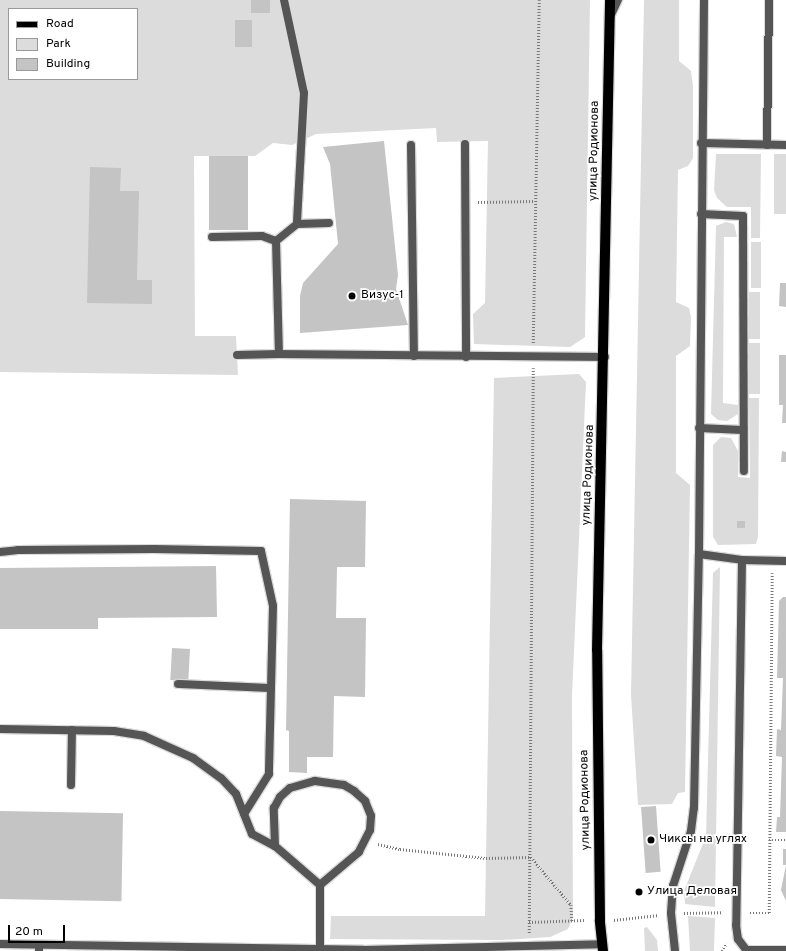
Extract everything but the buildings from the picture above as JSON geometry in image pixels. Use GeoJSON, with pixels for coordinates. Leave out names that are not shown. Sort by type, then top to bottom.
{"type":"FeatureCollection","features":[{"type":"Feature","properties":{"kind":"main road","name":"улица Родионова"},"geometry":{"type":"LineString","coordinates":[[602,948],[600,920],[597,650],[605,356],[610,0]]}},
{"type":"Feature","properties":{"kind":"street"},"geometry":{"type":"LineString","coordinates":[[284,0],[304,93],[297,224]]}},
{"type":"Feature","properties":{"kind":"street"},"geometry":{"type":"LineString","coordinates":[[610,18],[618,0]]}},
{"type":"Feature","properties":{"kind":"street"},"geometry":{"type":"LineString","coordinates":[[676,951],[671,913],[673,886],[691,831],[694,808],[699,554],[701,143],[704,0]]}},
{"type":"Feature","properties":{"kind":"street"},"geometry":{"type":"LineString","coordinates":[[767,145],[769,0]]}},
{"type":"Feature","properties":{"kind":"street"},"geometry":{"type":"LineString","coordinates":[[701,143],[786,145]]}},
{"type":"Feature","properties":{"kind":"street"},"geometry":{"type":"LineString","coordinates":[[464,144],[466,357]]}},
{"type":"Feature","properties":{"kind":"street"},"geometry":{"type":"LineString","coordinates":[[411,145],[414,356]]}},
{"type":"Feature","properties":{"kind":"street"},"geometry":{"type":"LineString","coordinates":[[701,214],[743,216],[744,471]]}},
{"type":"Feature","properties":{"kind":"street"},"geometry":{"type":"LineString","coordinates":[[276,241],[297,224],[329,223]]}},
{"type":"Feature","properties":{"kind":"street"},"geometry":{"type":"LineString","coordinates":[[212,237],[262,236],[276,241]]}},
{"type":"Feature","properties":{"kind":"street"},"geometry":{"type":"LineString","coordinates":[[276,241],[279,354]]}},
{"type":"Feature","properties":{"kind":"street"},"geometry":{"type":"LineString","coordinates":[[237,355],[279,354],[533,358],[605,356]]}},
{"type":"Feature","properties":{"kind":"street"},"geometry":{"type":"LineString","coordinates":[[700,428],[743,430]]}},
{"type":"Feature","properties":{"kind":"street"},"geometry":{"type":"LineString","coordinates":[[0,552],[18,550],[124,549],[260,551],[272,606],[269,774],[244,814]]}},
{"type":"Feature","properties":{"kind":"street"},"geometry":{"type":"LineString","coordinates":[[699,554],[742,560],[786,560]]}},
{"type":"Feature","properties":{"kind":"street"},"geometry":{"type":"LineString","coordinates":[[742,560],[736,912],[738,939],[747,950],[786,950]]}},
{"type":"Feature","properties":{"kind":"street"},"geometry":{"type":"LineString","coordinates":[[178,684],[271,688]]}},
{"type":"Feature","properties":{"kind":"street"},"geometry":{"type":"LineString","coordinates":[[0,729],[114,731],[144,736],[166,744],[194,758],[221,778],[236,794],[252,834],[275,846],[320,885],[320,949]]}},
{"type":"Feature","properties":{"kind":"street"},"geometry":{"type":"LineString","coordinates":[[71,785],[72,730]]}},
{"type":"Feature","properties":{"kind":"street"},"geometry":{"type":"LineString","coordinates":[[275,846],[274,808],[280,797],[290,788],[315,781],[344,785],[365,801],[371,816],[370,830],[365,841],[359,852],[320,885]]}},
{"type":"Feature","properties":{"kind":"street"},"geometry":{"type":"LineString","coordinates":[[0,944],[39,948],[320,949],[363,951],[602,948]]}},
{"type":"Feature","properties":{"kind":"path"},"geometry":{"type":"LineString","coordinates":[[529,948],[531,857],[529,678],[539,0]]}},
{"type":"Feature","properties":{"kind":"path"},"geometry":{"type":"LineString","coordinates":[[539,6],[542,0]]}},
{"type":"Feature","properties":{"kind":"path"},"geometry":{"type":"LineString","coordinates":[[465,203],[535,201]]}},
{"type":"Feature","properties":{"kind":"path"},"geometry":{"type":"LineString","coordinates":[[530,922],[636,919],[671,913],[769,913],[772,561]]}},
{"type":"Feature","properties":{"kind":"path"},"geometry":{"type":"LineString","coordinates":[[770,840],[786,840]]}},
{"type":"Feature","properties":{"kind":"path"},"geometry":{"type":"LineString","coordinates":[[365,841],[400,849],[486,858],[531,857]]}},
{"type":"Feature","properties":{"kind":"path"},"geometry":{"type":"LineString","coordinates":[[531,857],[571,905],[572,921]]}},
{"type":"Feature","properties":{"kind":"green space"},"geometry":{"type":"Polygon","coordinates":[[[0,0],[590,0],[585,337],[570,347],[474,344],[473,314],[485,303],[488,141],[437,142],[436,128],[316,134],[292,145],[273,143],[255,156],[194,156],[195,336],[236,336],[238,375],[0,372],[0,0]]]}},
{"type":"Feature","properties":{"kind":"green space"},"geometry":{"type":"Polygon","coordinates":[[[644,0],[679,0],[679,61],[691,71],[693,86],[693,158],[688,166],[678,170],[676,302],[689,308],[691,317],[690,346],[676,356],[676,473],[690,485],[685,792],[678,793],[672,804],[638,805],[631,695],[644,0]]]}},
{"type":"Feature","properties":{"kind":"green space"},"geometry":{"type":"Polygon","coordinates":[[[716,154],[761,154],[760,238],[751,238],[751,207],[727,207],[717,198],[714,190],[716,154]]]}},
{"type":"Feature","properties":{"kind":"green space"},"geometry":{"type":"Polygon","coordinates":[[[774,154],[786,154],[786,214],[774,214],[774,154]]]}},
{"type":"Feature","properties":{"kind":"green space"},"geometry":{"type":"Polygon","coordinates":[[[726,222],[734,224],[737,237],[724,237],[723,403],[738,405],[738,414],[727,421],[718,420],[711,414],[716,226],[726,222]]]}},
{"type":"Feature","properties":{"kind":"green space"},"geometry":{"type":"Polygon","coordinates":[[[751,242],[761,242],[761,288],[751,288],[751,242]]]}},
{"type":"Feature","properties":{"kind":"green space"},"geometry":{"type":"Polygon","coordinates":[[[749,292],[760,292],[760,339],[749,339],[749,292]]]}},
{"type":"Feature","properties":{"kind":"green space"},"geometry":{"type":"Polygon","coordinates":[[[749,343],[760,343],[760,394],[749,394],[749,343]]]}},
{"type":"Feature","properties":{"kind":"green space"},"geometry":{"type":"Polygon","coordinates":[[[579,374],[586,382],[572,696],[573,917],[568,929],[550,937],[502,940],[330,939],[331,916],[485,916],[494,378],[579,374]]]}},
{"type":"Feature","properties":{"kind":"green space"},"geometry":{"type":"Polygon","coordinates":[[[749,398],[759,398],[758,537],[756,544],[718,545],[713,537],[713,445],[721,437],[731,438],[738,451],[738,477],[750,478],[749,398]]]}},
{"type":"Feature","properties":{"kind":"green space"},"geometry":{"type":"Polygon","coordinates":[[[720,567],[715,907],[685,904],[684,891],[706,836],[713,573],[720,567]]]}},
{"type":"Feature","properties":{"kind":"green space"},"geometry":{"type":"Polygon","coordinates":[[[688,916],[715,918],[714,951],[690,951],[688,916]]]}},
{"type":"Feature","properties":{"kind":"green space"},"geometry":{"type":"Polygon","coordinates":[[[647,927],[657,940],[658,951],[645,951],[644,928],[647,927]]]}},
{"type":"Feature","properties":{"kind":"place","name":"Визус-1"},"geometry":{"type":"Point","coordinates":[352,296]}},
{"type":"Feature","properties":{"kind":"place","name":"Чиксы на углях"},"geometry":{"type":"Point","coordinates":[651,840]}},
{"type":"Feature","properties":{"kind":"place","name":"Улица Деловая"},"geometry":{"type":"Point","coordinates":[639,892]}}]}
